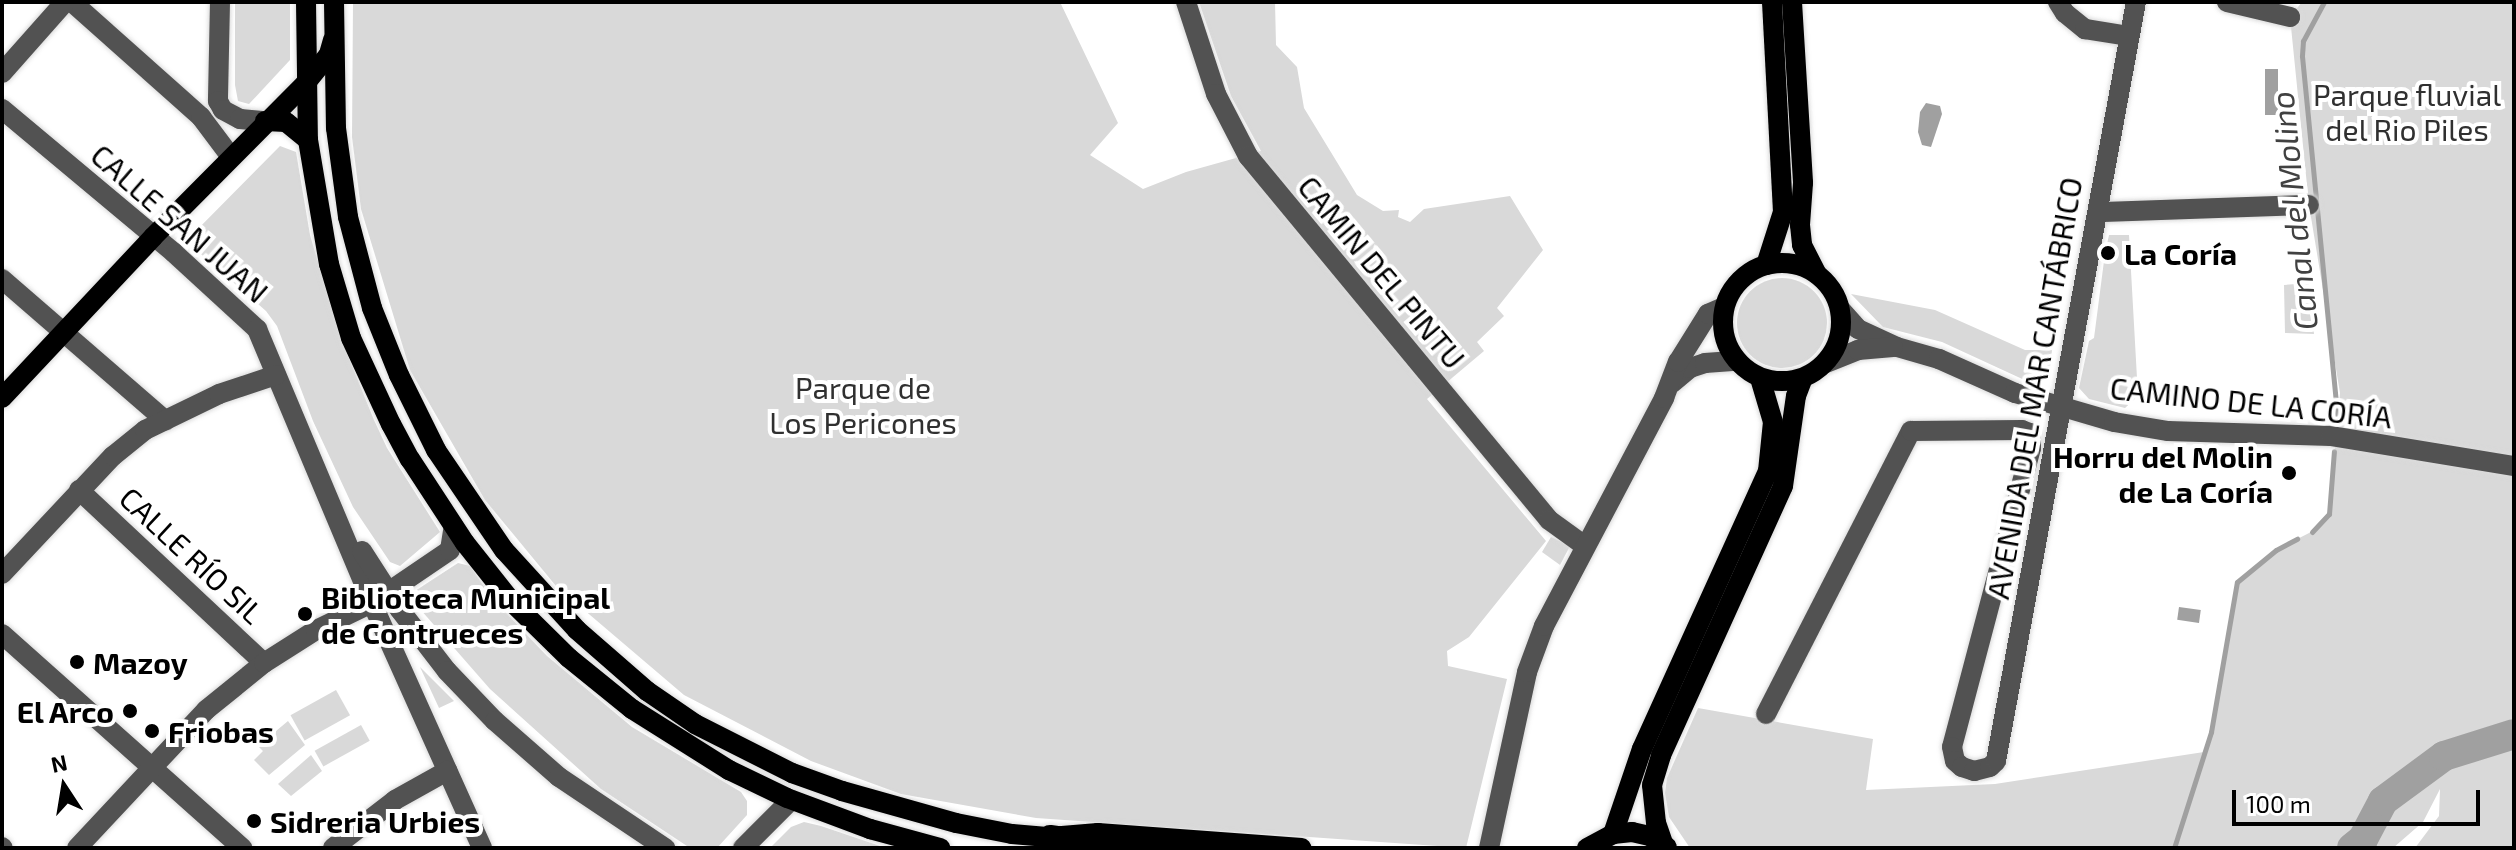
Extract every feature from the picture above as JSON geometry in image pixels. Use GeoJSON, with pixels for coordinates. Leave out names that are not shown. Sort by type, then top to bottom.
{"type":"FeatureCollection","features":[{"type":"Feature","properties":{"kind":"highway"},"geometry":{"type":"LineString","coordinates":[[1050,837],[1127,848]]}},
{"type":"Feature","properties":{"kind":"main road"},"geometry":{"type":"LineString","coordinates":[[306,2],[308,140],[329,264],[351,338],[410,459],[456,540],[512,602],[569,658],[632,709],[729,770],[791,800],[870,829],[940,848]]}},
{"type":"Feature","properties":{"kind":"main road"},"geometry":{"type":"LineString","coordinates":[[334,2],[336,128],[348,217],[372,308],[399,375],[436,450],[488,528],[577,630],[647,691],[695,724],[792,773],[842,791],[956,823],[1050,837],[1098,833],[1301,848]]}},
{"type":"Feature","properties":{"kind":"main road"},"geometry":{"type":"LineString","coordinates":[[1766,265],[1783,212],[1772,2]]}},
{"type":"Feature","properties":{"kind":"main road"},"geometry":{"type":"LineString","coordinates":[[1792,2],[1803,183],[1800,225],[1802,245],[1816,273]]}},
{"type":"Feature","properties":{"kind":"main road"},"geometry":{"type":"LineString","coordinates":[[2,398],[153,237],[305,84],[329,54],[335,36]]}},
{"type":"Feature","properties":{"kind":"main road"},"geometry":{"type":"LineString","coordinates":[[265,121],[286,122],[308,140]]}},
{"type":"Feature","properties":{"kind":"main road"},"geometry":{"type":"LineString","coordinates":[[1766,265],[1800,266],[1816,273],[1827,283],[1841,310],[1840,338],[1826,363],[1803,378],[1789,382],[1760,378],[1736,361],[1726,344],[1722,326],[1724,307],[1739,280],[1766,265]]}},
{"type":"Feature","properties":{"kind":"main road"},"geometry":{"type":"LineString","coordinates":[[1613,834],[1642,749],[1768,471],[1773,422],[1760,378]]}},
{"type":"Feature","properties":{"kind":"main road"},"geometry":{"type":"LineString","coordinates":[[1666,846],[1652,804],[1656,770],[1783,486],[1789,465],[1796,396],[1803,378]]}},
{"type":"Feature","properties":{"kind":"main road"},"geometry":{"type":"LineString","coordinates":[[1587,848],[1613,834],[1632,832],[1666,846]]}},
{"type":"Feature","properties":{"kind":"street"},"geometry":{"type":"LineString","coordinates":[[2,73],[65,2]]}},
{"type":"Feature","properties":{"kind":"street"},"geometry":{"type":"LineString","coordinates":[[72,2],[201,117],[231,157]]}},
{"type":"Feature","properties":{"kind":"street"},"geometry":{"type":"LineString","coordinates":[[201,117],[213,114],[218,101],[220,2]]}},
{"type":"Feature","properties":{"kind":"street","name":"CAMIN DEL PINTU"},"geometry":{"type":"LineString","coordinates":[[1186,2],[1216,94],[1256,166],[1549,520],[1585,546]]}},
{"type":"Feature","properties":{"kind":"street"},"geometry":{"type":"LineString","coordinates":[[2058,2],[2065,13],[2085,29],[2129,36]]}},
{"type":"Feature","properties":{"kind":"street","name":"AVENIDA DEL MAR CANTÁBRICO"},"geometry":{"type":"LineString","coordinates":[[1766,714],[1911,431],[2022,430],[2030,433],[2032,439],[2011,535],[1952,747],[1955,761],[1974,771],[1990,767],[2000,751],[2136,2]]}},
{"type":"Feature","properties":{"kind":"street"},"geometry":{"type":"LineString","coordinates":[[2227,2],[2290,17]]}},
{"type":"Feature","properties":{"kind":"street"},"geometry":{"type":"LineString","coordinates":[[218,101],[223,110],[240,119],[265,121]]}},
{"type":"Feature","properties":{"kind":"street","name":"CALLE SAN JUAN"},"geometry":{"type":"LineString","coordinates":[[2,109],[257,329],[327,492],[380,598],[392,649],[482,848]]}},
{"type":"Feature","properties":{"kind":"street"},"geometry":{"type":"LineString","coordinates":[[2106,212],[2309,205]]}},
{"type":"Feature","properties":{"kind":"street"},"geometry":{"type":"LineString","coordinates":[[2,279],[165,420]]}},
{"type":"Feature","properties":{"kind":"street"},"geometry":{"type":"LineString","coordinates":[[1491,842],[1527,672],[1544,626],[1672,383],[1678,362],[1708,314],[1724,307]]}},
{"type":"Feature","properties":{"kind":"street","name":"CAMINO DE LA CORÍA"},"geometry":{"type":"LineString","coordinates":[[1841,310],[1858,329],[1897,347],[1939,359],[2015,393],[2114,422],[2168,431],[2331,436],[2514,466]]}},
{"type":"Feature","properties":{"kind":"street","name":"CAMINO DE LA CORÍA"},"geometry":{"type":"LineString","coordinates":[[1826,363],[1858,350],[1897,347]]}},
{"type":"Feature","properties":{"kind":"street"},"geometry":{"type":"LineString","coordinates":[[1672,383],[1690,368],[1705,363],[1736,361]]}},
{"type":"Feature","properties":{"kind":"street"},"geometry":{"type":"LineString","coordinates":[[2,574],[79,490],[124,447],[165,420],[219,394],[276,375]]}},
{"type":"Feature","properties":{"kind":"street","name":"CALLE RÍO SIL"},"geometry":{"type":"LineString","coordinates":[[79,490],[264,663]]}},
{"type":"Feature","properties":{"kind":"street"},"geometry":{"type":"LineString","coordinates":[[77,848],[206,710],[264,663],[316,630],[380,598],[456,540],[488,528]]}},
{"type":"Feature","properties":{"kind":"street"},"geometry":{"type":"LineString","coordinates":[[380,598],[422,639],[495,721],[559,777],[665,848]]}},
{"type":"Feature","properties":{"kind":"street"},"geometry":{"type":"LineString","coordinates":[[2,634],[242,848]]}},
{"type":"Feature","properties":{"kind":"street"},"geometry":{"type":"LineString","coordinates":[[392,649],[409,635],[422,639]]}},
{"type":"Feature","properties":{"kind":"street"},"geometry":{"type":"LineString","coordinates":[[333,848],[395,800],[447,771]]}},
{"type":"Feature","properties":{"kind":"street"},"geometry":{"type":"LineString","coordinates":[[743,848],[791,800]]}},
{"type":"Feature","properties":{"kind":"green space"},"geometry":{"type":"Polygon","coordinates":[[[235,2],[290,2],[290,60],[249,104],[238,101],[235,85],[235,2]]]}},
{"type":"Feature","properties":{"kind":"green space","name":"Parque de Los Pericones"},"geometry":{"type":"Polygon","coordinates":[[[353,2],[1060,2],[1118,123],[1090,155],[1143,189],[1186,172],[1261,151],[1231,96],[1199,2],[1275,2],[1276,45],[1297,67],[1304,108],[1357,195],[1383,211],[1399,210],[1398,217],[1410,222],[1424,209],[1510,196],[1543,250],[1497,308],[1504,316],[1477,342],[1484,351],[1427,399],[1546,541],[1469,637],[1447,651],[1448,666],[1507,679],[1466,848],[1036,818],[901,794],[811,761],[684,695],[556,586],[485,500],[410,370],[361,209],[352,137],[353,2]]]}},
{"type":"Feature","properties":{"kind":"green space","name":"Parque fluvial del Rio Piles"},"geometry":{"type":"Polygon","coordinates":[[[2302,2],[2514,2],[2514,848],[2415,848],[2439,816],[2440,789],[2423,822],[2393,848],[1690,848],[1669,817],[1665,793],[1667,778],[1698,708],[1873,739],[1866,790],[1995,784],[2204,752],[2211,732],[2237,582],[2276,550],[2315,530],[2329,514],[2340,393],[2309,205],[2290,17],[2302,2]]]}},
{"type":"Feature","properties":{"kind":"green space"},"geometry":{"type":"Polygon","coordinates":[[[280,146],[296,152],[310,235],[339,334],[374,420],[387,448],[440,532],[400,566],[390,562],[353,507],[313,421],[277,326],[266,311],[186,241],[280,146]]]}},
{"type":"Feature","properties":{"kind":"green space"},"geometry":{"type":"Polygon","coordinates":[[[2109,235],[2129,235],[2138,396],[2125,408],[2089,399],[2079,388],[2089,341],[2094,338],[2104,261],[2108,260],[2111,246],[2107,244],[2109,235]]]}},
{"type":"Feature","properties":{"kind":"green space"},"geometry":{"type":"Polygon","coordinates":[[[1782,278],[1799,281],[1814,291],[1824,306],[1827,323],[1824,340],[1814,355],[1799,365],[1782,368],[1765,365],[1750,355],[1740,340],[1737,323],[1740,306],[1750,291],[1765,281],[1782,278]]]}},
{"type":"Feature","properties":{"kind":"green space"},"geometry":{"type":"Polygon","coordinates":[[[2309,283],[2314,334],[2285,333],[2284,285],[2309,283]]]}},
{"type":"Feature","properties":{"kind":"green space"},"geometry":{"type":"Polygon","coordinates":[[[1851,294],[1935,310],[2025,350],[2052,350],[2050,368],[2045,378],[2031,383],[1942,342],[1883,327],[1851,294]]]}},
{"type":"Feature","properties":{"kind":"green space"},"geometry":{"type":"Polygon","coordinates":[[[1551,537],[1570,546],[1560,565],[1542,552],[1551,537]]]}},
{"type":"Feature","properties":{"kind":"green space"},"geometry":{"type":"Polygon","coordinates":[[[458,563],[470,566],[491,597],[547,656],[632,727],[741,792],[747,801],[747,815],[717,848],[690,848],[601,789],[490,689],[413,601],[415,591],[458,563]]]}},
{"type":"Feature","properties":{"kind":"green space"},"geometry":{"type":"Polygon","coordinates":[[[420,667],[454,701],[439,708],[420,667]]]}},
{"type":"Feature","properties":{"kind":"green space"},"geometry":{"type":"Polygon","coordinates":[[[336,690],[350,715],[305,741],[291,715],[336,690]]]}},
{"type":"Feature","properties":{"kind":"green space"},"geometry":{"type":"Polygon","coordinates":[[[288,721],[305,745],[269,775],[254,760],[263,751],[258,746],[288,721]]]}},
{"type":"Feature","properties":{"kind":"green space"},"geometry":{"type":"Polygon","coordinates":[[[361,725],[370,741],[323,766],[315,751],[361,725]]]}},
{"type":"Feature","properties":{"kind":"green space"},"geometry":{"type":"Polygon","coordinates":[[[311,755],[322,771],[291,796],[278,784],[311,755]]]}},
{"type":"Feature","properties":{"kind":"green space"},"geometry":{"type":"Polygon","coordinates":[[[804,822],[886,848],[770,848],[791,827],[804,822]]]}},
{"type":"Feature","properties":{"kind":"shaded area"},"geometry":{"type":"Polygon","coordinates":[[[2265,69],[2278,69],[2278,115],[2265,115],[2265,69]]]}},
{"type":"Feature","properties":{"kind":"shaded area"},"geometry":{"type":"Polygon","coordinates":[[[1926,103],[1940,106],[1942,114],[1931,147],[1922,145],[1918,132],[1920,112],[1926,103]]]}},
{"type":"Feature","properties":{"kind":"shaded area"},"geometry":{"type":"Polygon","coordinates":[[[2179,607],[2201,610],[2199,623],[2177,620],[2179,607]]]}},
{"type":"Feature","properties":{"kind":"waterway","name":"Canal del Molino"},"geometry":{"type":"LineString","coordinates":[[2324,2],[2303,41],[2302,56],[2338,420]]}},
{"type":"Feature","properties":{"kind":"waterway","name":"Canal del Molino"},"geometry":{"type":"LineString","coordinates":[[2312,532],[2329,514],[2334,451]]}},
{"type":"Feature","properties":{"kind":"waterway","name":"Canal del Molino"},"geometry":{"type":"LineString","coordinates":[[2174,848],[2211,732],[2237,582],[2276,550],[2297,539]]}},
{"type":"Feature","properties":{"kind":"waterway"},"geometry":{"type":"LineString","coordinates":[[2352,848],[2363,839],[2383,801],[2444,756],[2514,734]]}},
{"type":"Feature","properties":{"kind":"place","name":"La Coría"},"geometry":{"type":"Point","coordinates":[2108,253]}},
{"type":"Feature","properties":{"kind":"place","name":"Horru del Molin de La Coría"},"geometry":{"type":"Point","coordinates":[2289,473]}},
{"type":"Feature","properties":{"kind":"place","name":"Biblioteca Municipal de Contrueces"},"geometry":{"type":"Point","coordinates":[305,614]}},
{"type":"Feature","properties":{"kind":"place","name":"Mazoy"},"geometry":{"type":"Point","coordinates":[77,662]}},
{"type":"Feature","properties":{"kind":"place","name":"El Arco"},"geometry":{"type":"Point","coordinates":[130,711]}},
{"type":"Feature","properties":{"kind":"place","name":"Friobas"},"geometry":{"type":"Point","coordinates":[152,731]}},
{"type":"Feature","properties":{"kind":"place","name":"Sidreria Urbies"},"geometry":{"type":"Point","coordinates":[254,821]}}]}
